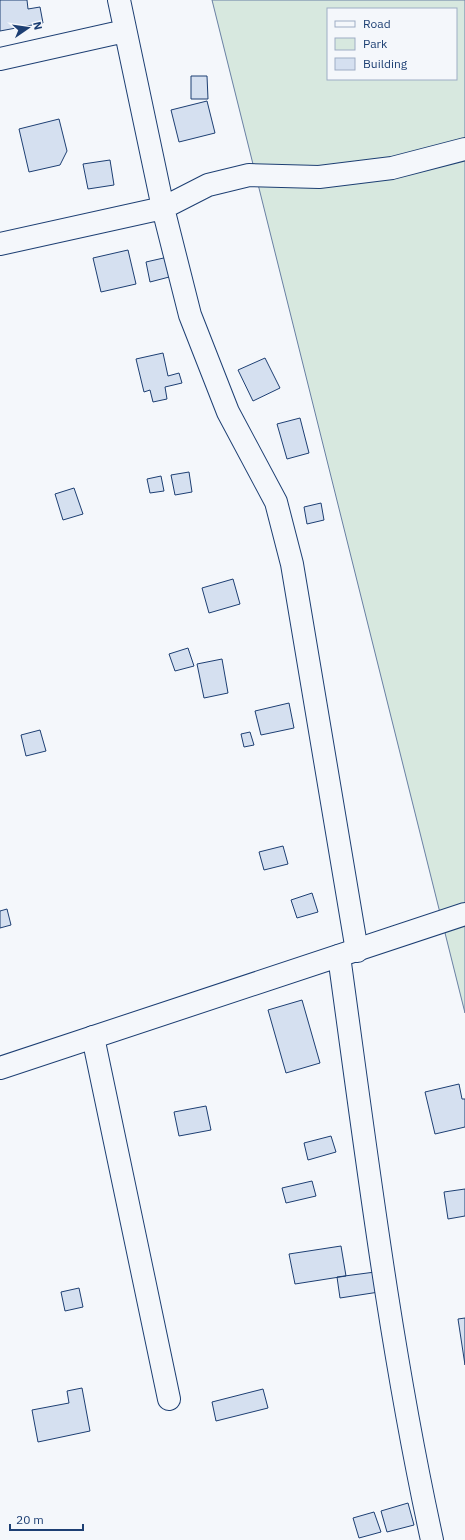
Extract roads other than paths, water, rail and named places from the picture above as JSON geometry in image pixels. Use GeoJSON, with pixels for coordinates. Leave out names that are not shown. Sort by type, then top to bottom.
{"type":"FeatureCollection","features":[{"type":"Feature","properties":{"kind":"street"},"geometry":{"type":"LineString","coordinates":[[119,0],[163,208],[190,315],[228,412],[276,502],[292,564],[348,953],[368,1168],[396,1355],[432,1540]]}},
{"type":"Feature","properties":{"kind":"street"},"geometry":{"type":"LineString","coordinates":[[0,59],[125,32]]}},
{"type":"Feature","properties":{"kind":"street"},"geometry":{"type":"LineString","coordinates":[[0,244],[163,208],[208,185],[249,175],[319,177],[392,168],[465,149]]}},
{"type":"Feature","properties":{"kind":"street"},"geometry":{"type":"LineString","coordinates":[[0,1068],[465,914]]}},
{"type":"Feature","properties":{"kind":"street"},"geometry":{"type":"LineString","coordinates":[[93,1037],[169,1399]]}}]}
